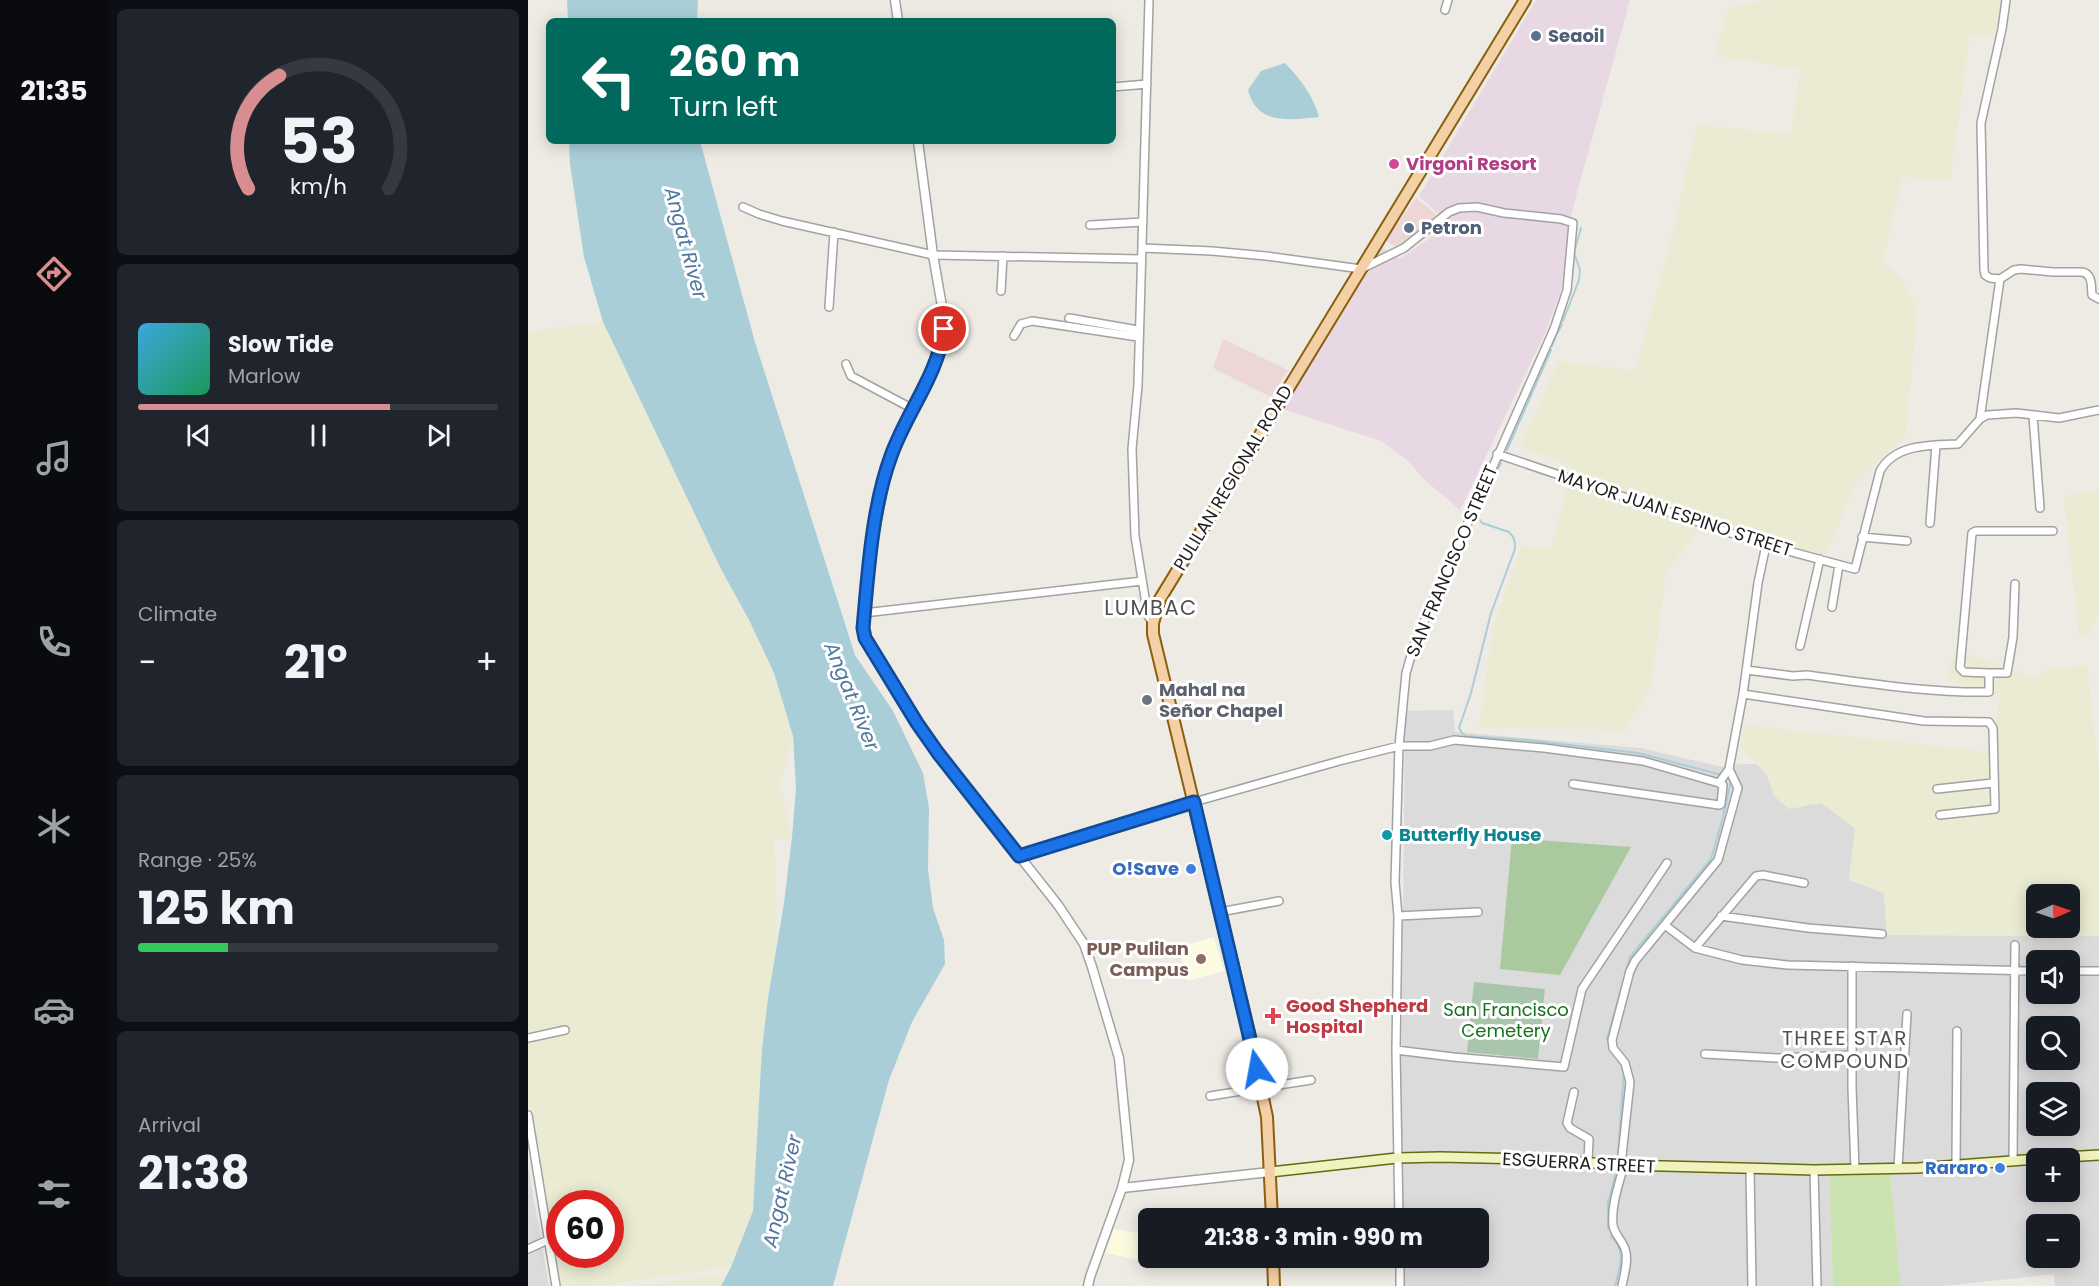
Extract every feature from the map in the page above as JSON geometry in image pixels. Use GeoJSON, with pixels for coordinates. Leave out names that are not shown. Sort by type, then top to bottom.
{"type":"FeatureCollection","features":[{"type":"Feature","properties":{"kind":"main road","name":"PULILAN REGIONAL ROAD"},"geometry":{"type":"LineString","coordinates":[[1272,1208],[1267,1117],[1153,634],[1153,622],[1160,599],[1524,0]]}},
{"type":"Feature","properties":{"kind":"main road"},"geometry":{"type":"LineString","coordinates":[[2080,1156],[2099,1155]]}},
{"type":"Feature","properties":{"kind":"main road","name":"ESGUERRA STREET"},"geometry":{"type":"LineString","coordinates":[[1270,1172],[1397,1158],[1530,1159],[1623,1165],[1814,1170],[1898,1168],[2026,1159]]}},
{"type":"Feature","properties":{"kind":"main road"},"geometry":{"type":"LineString","coordinates":[[1273,1268],[1274,1286]]}},
{"type":"Feature","properties":{"kind":"street"},"geometry":{"type":"LineString","coordinates":[[895,0],[898,18]]}},
{"type":"Feature","properties":{"kind":"street"},"geometry":{"type":"LineString","coordinates":[[1149,0],[1138,385],[1132,449],[1133,515],[1148,616],[1153,622]]}},
{"type":"Feature","properties":{"kind":"street"},"geometry":{"type":"LineString","coordinates":[[1445,10],[1448,0]]}},
{"type":"Feature","properties":{"kind":"street"},"geometry":{"type":"LineString","coordinates":[[2006,0],[2002,29],[1981,123],[1985,275],[2000,279],[2014,270],[2021,269],[2087,273],[2090,277],[2092,294],[2099,299]]}},
{"type":"Feature","properties":{"kind":"street"},"geometry":{"type":"LineString","coordinates":[[1116,87],[1147,84]]}},
{"type":"Feature","properties":{"kind":"street"},"geometry":{"type":"LineString","coordinates":[[918,144],[943,312],[942,339],[927,381],[891,455],[873,540],[863,628],[870,648],[917,723],[1058,905],[1084,944],[1102,995],[1119,1058],[1129,1160],[1122,1188],[1088,1286]]}},
{"type":"Feature","properties":{"kind":"street"},"geometry":{"type":"LineString","coordinates":[[743,207],[782,221],[933,255],[1141,259]]}},
{"type":"Feature","properties":{"kind":"street","name":"SAN FRANCISCO STREET"},"geometry":{"type":"LineString","coordinates":[[1361,269],[1404,248],[1449,213],[1459,208],[1477,207],[1504,213],[1561,219],[1574,223],[1567,290],[1554,329],[1415,642],[1406,673],[1399,746],[1395,882],[1398,916],[1396,1050],[1399,1208]]}},
{"type":"Feature","properties":{"kind":"street"},"geometry":{"type":"LineString","coordinates":[[1090,225],[1143,222]]}},
{"type":"Feature","properties":{"kind":"street"},"geometry":{"type":"LineString","coordinates":[[829,307],[834,232]]}},
{"type":"Feature","properties":{"kind":"street"},"geometry":{"type":"LineString","coordinates":[[1142,248],[1266,256],[1361,269]]}},
{"type":"Feature","properties":{"kind":"street"},"geometry":{"type":"LineString","coordinates":[[1001,291],[1003,256]]}},
{"type":"Feature","properties":{"kind":"street"},"geometry":{"type":"LineString","coordinates":[[1907,541],[1862,537],[1880,471],[1892,456],[1909,450],[1924,446],[1958,444],[1966,438],[1980,419],[2000,279]]}},
{"type":"Feature","properties":{"kind":"street"},"geometry":{"type":"LineString","coordinates":[[1070,318],[1138,333]]}},
{"type":"Feature","properties":{"kind":"street"},"geometry":{"type":"LineString","coordinates":[[1014,336],[1021,324],[1032,321],[1138,333]]}},
{"type":"Feature","properties":{"kind":"street"},"geometry":{"type":"LineString","coordinates":[[846,364],[851,376],[913,409]]}},
{"type":"Feature","properties":{"kind":"street"},"geometry":{"type":"LineString","coordinates":[[1980,419],[1996,413],[2059,418],[2099,410]]}},
{"type":"Feature","properties":{"kind":"street"},"geometry":{"type":"LineString","coordinates":[[2033,416],[2040,508]]}},
{"type":"Feature","properties":{"kind":"street"},"geometry":{"type":"LineString","coordinates":[[1930,523],[1936,445]]}},
{"type":"Feature","properties":{"kind":"street","name":"MAYOR JUAN ESPINO STREET"},"geometry":{"type":"LineString","coordinates":[[1497,454],[1766,545],[1855,569],[1862,537]]}},
{"type":"Feature","properties":{"kind":"street"},"geometry":{"type":"LineString","coordinates":[[2015,585],[2013,637],[2007,673],[1964,672],[1960,668],[1972,533],[1976,531],[2053,531]]}},
{"type":"Feature","properties":{"kind":"street"},"geometry":{"type":"LineString","coordinates":[[1719,783],[1729,769],[1766,545]]}},
{"type":"Feature","properties":{"kind":"street"},"geometry":{"type":"LineString","coordinates":[[1800,646],[1820,559]]}},
{"type":"Feature","properties":{"kind":"street"},"geometry":{"type":"LineString","coordinates":[[1832,607],[1839,565]]}},
{"type":"Feature","properties":{"kind":"street"},"geometry":{"type":"LineString","coordinates":[[864,613],[1142,581]]}},
{"type":"Feature","properties":{"kind":"street"},"geometry":{"type":"LineString","coordinates":[[1746,670],[1956,692],[1989,692],[1989,673]]}},
{"type":"Feature","properties":{"kind":"street"},"geometry":{"type":"LineString","coordinates":[[1743,694],[1924,721],[1989,722],[1993,728],[1995,808],[1940,815]]}},
{"type":"Feature","properties":{"kind":"street"},"geometry":{"type":"LineString","coordinates":[[1019,856],[1194,802],[1399,746],[1430,746],[1455,740],[1544,748],[1643,761],[1719,783],[1723,785],[1723,790],[1719,805],[1573,784]]}},
{"type":"Feature","properties":{"kind":"street"},"geometry":{"type":"LineString","coordinates":[[1622,1286],[1627,1259],[1625,1250],[1614,1231],[1613,1208],[1623,1165],[1630,1082],[1624,1063],[1613,1048],[1613,1032],[1632,965],[1718,860],[1738,788],[1729,769]]}},
{"type":"Feature","properties":{"kind":"street"},"geometry":{"type":"LineString","coordinates":[[1937,789],[1993,783]]}},
{"type":"Feature","properties":{"kind":"street"},"geometry":{"type":"LineString","coordinates":[[1396,1050],[1564,1066],[1582,989],[1667,863]]}},
{"type":"Feature","properties":{"kind":"street"},"geometry":{"type":"LineString","coordinates":[[1695,948],[1757,875],[1763,874],[1803,883]]}},
{"type":"Feature","properties":{"kind":"street"},"geometry":{"type":"LineString","coordinates":[[1220,912],[1279,901]]}},
{"type":"Feature","properties":{"kind":"street"},"geometry":{"type":"LineString","coordinates":[[1398,916],[1478,912]]}},
{"type":"Feature","properties":{"kind":"street"},"geometry":{"type":"LineString","coordinates":[[1720,916],[1808,928],[1882,934]]}},
{"type":"Feature","properties":{"kind":"street"},"geometry":{"type":"LineString","coordinates":[[1666,926],[1695,948],[1742,960],[1776,964],[2026,971]]}},
{"type":"Feature","properties":{"kind":"street"},"geometry":{"type":"LineString","coordinates":[[2013,1160],[2015,945]]}},
{"type":"Feature","properties":{"kind":"street"},"geometry":{"type":"LineString","coordinates":[[1852,966],[1855,1169]]}},
{"type":"Feature","properties":{"kind":"street"},"geometry":{"type":"LineString","coordinates":[[2080,971],[2099,971]]}},
{"type":"Feature","properties":{"kind":"street"},"geometry":{"type":"LineString","coordinates":[[1898,1168],[1907,1014]]}},
{"type":"Feature","properties":{"kind":"street"},"geometry":{"type":"LineString","coordinates":[[528,1038],[566,1030]]}},
{"type":"Feature","properties":{"kind":"street"},"geometry":{"type":"LineString","coordinates":[[1956,1165],[1957,1031]]}},
{"type":"Feature","properties":{"kind":"street"},"geometry":{"type":"LineString","coordinates":[[1705,1054],[1777,1058],[1852,1055]]}},
{"type":"Feature","properties":{"kind":"street"},"geometry":{"type":"LineString","coordinates":[[1210,1096],[1311,1080]]}},
{"type":"Feature","properties":{"kind":"street"},"geometry":{"type":"LineString","coordinates":[[1574,1092],[1567,1123],[1570,1128],[1589,1138],[1588,1163]]}},
{"type":"Feature","properties":{"kind":"street"},"geometry":{"type":"LineString","coordinates":[[528,1115],[546,1227]]}},
{"type":"Feature","properties":{"kind":"street"},"geometry":{"type":"LineString","coordinates":[[1750,1169],[1752,1286]]}},
{"type":"Feature","properties":{"kind":"street"},"geometry":{"type":"LineString","coordinates":[[1814,1170],[1817,1286]]}},
{"type":"Feature","properties":{"kind":"street","name":"ESGUERRA STREET"},"geometry":{"type":"LineString","coordinates":[[1122,1188],[1270,1172]]}},
{"type":"Feature","properties":{"kind":"street"},"geometry":{"type":"LineString","coordinates":[[528,1249],[546,1240]]}},
{"type":"Feature","properties":{"kind":"street"},"geometry":{"type":"LineString","coordinates":[[553,1268],[556,1286]]}},
{"type":"Feature","properties":{"kind":"street"},"geometry":{"type":"LineString","coordinates":[[1400,1268],[1401,1286]]}},
{"type":"Feature","properties":{"kind":"shaded area"},"geometry":{"type":"Polygon","coordinates":[[[1536,0],[1630,0],[1571,215],[1562,287],[1546,331],[1460,510],[1425,480],[1406,459],[1381,441],[1283,409],[1383,248],[1399,259],[1450,225],[1419,196],[1536,0]]]}},
{"type":"Feature","properties":{"kind":"shaded area"},"geometry":{"type":"Polygon","coordinates":[[[1772,0],[2001,0],[1997,35],[1970,34],[1950,180],[1902,177],[1883,261],[1901,277],[1918,309],[1905,436],[1855,483],[1825,558],[1703,525],[1666,571],[1651,688],[1624,730],[1479,727],[1493,626],[1521,546],[1551,549],[1572,467],[1520,446],[1559,361],[1635,371],[1672,238],[1697,125],[1791,134],[1800,69],[1715,56],[1729,7],[1772,0]]]}},
{"type":"Feature","properties":{"kind":"shaded area","name":"Petron"},"geometry":{"type":"Polygon","coordinates":[[[1416,198],[1437,215],[1399,249],[1385,240],[1416,198]]]}},
{"type":"Feature","properties":{"kind":"shaded area"},"geometry":{"type":"Polygon","coordinates":[[[603,322],[774,674],[793,736],[780,784],[792,837],[774,840],[777,942],[762,1049],[753,1211],[731,1267],[596,1286],[559,1286],[556,1268],[624,1268],[624,1190],[546,1190],[546,1208],[528,1099],[528,332],[603,322]]]}},
{"type":"Feature","properties":{"kind":"shaded area"},"geometry":{"type":"Polygon","coordinates":[[[1223,339],[1288,370],[1271,397],[1213,368],[1223,339]]]}},
{"type":"Feature","properties":{"kind":"shaded area"},"geometry":{"type":"Polygon","coordinates":[[[2099,491],[2099,615],[2090,633],[2079,635],[2064,496],[2099,491]]]}},
{"type":"Feature","properties":{"kind":"shaded area"},"geometry":{"type":"Polygon","coordinates":[[[1955,649],[2037,679],[2050,668],[2087,666],[2099,773],[2099,936],[2080,936],[2080,884],[2026,884],[2026,936],[1887,935],[1884,893],[1849,880],[1855,828],[1821,803],[1789,809],[1774,796],[1767,775],[1741,747],[1744,725],[1990,752],[2000,698],[1947,680],[1955,649]]]}},
{"type":"Feature","properties":{"kind":"shaded area"},"geometry":{"type":"Polygon","coordinates":[[[1453,710],[1455,732],[1640,748],[1723,767],[1758,764],[1767,775],[1774,796],[1821,803],[1855,828],[1849,880],[1884,893],[1887,935],[2026,936],[2026,938],[2099,936],[2099,1286],[2055,1286],[2054,1274],[1943,1286],[1901,1286],[1890,1173],[1829,1175],[1833,1286],[1399,1286],[1399,1268],[1489,1268],[1489,1208],[1400,1208],[1405,711],[1453,710]]]}},
{"type":"Feature","properties":{"kind":"shaded area","name":"PUP Pulilan Campus"},"geometry":{"type":"Polygon","coordinates":[[[1214,937],[1224,971],[1187,981],[1178,947],[1214,937]]]}},
{"type":"Feature","properties":{"kind":"shaded area"},"geometry":{"type":"Polygon","coordinates":[[[528,1166],[549,1286],[528,1286],[528,1166]]]}},
{"type":"Feature","properties":{"kind":"shaded area"},"geometry":{"type":"Polygon","coordinates":[[[1114,1229],[1138,1233],[1138,1260],[1105,1253],[1114,1229]]]}},
{"type":"Feature","properties":{"kind":"shaded area"},"geometry":{"type":"Polygon","coordinates":[[[715,1275],[724,1280],[721,1286],[639,1286],[715,1275]]]}},
{"type":"Feature","properties":{"kind":"green space"},"geometry":{"type":"Polygon","coordinates":[[[1512,838],[1631,847],[1560,975],[1500,969],[1512,838]]]}},
{"type":"Feature","properties":{"kind":"green space","name":"San Francisco Cemetery"},"geometry":{"type":"Polygon","coordinates":[[[1474,982],[1545,989],[1538,1059],[1467,1052],[1474,982]]]}},
{"type":"Feature","properties":{"kind":"green space"},"geometry":{"type":"Polygon","coordinates":[[[1890,1172],[1901,1286],[1833,1286],[1829,1175],[1890,1172]]]}},
{"type":"Feature","properties":{"kind":"water"},"geometry":{"type":"Polygon","coordinates":[[[567,0],[698,0],[697,18],[568,18],[567,0]]]}},
{"type":"Feature","properties":{"kind":"water"},"geometry":{"type":"Polygon","coordinates":[[[1285,63],[1306,88],[1319,117],[1276,118],[1259,110],[1252,102],[1248,90],[1261,71],[1285,63]]]}},
{"type":"Feature","properties":{"kind":"water","name":"Angat River"},"geometry":{"type":"Polygon","coordinates":[[[569,144],[701,144],[755,342],[855,655],[893,711],[923,773],[929,808],[928,869],[933,908],[944,940],[945,964],[912,1022],[889,1080],[833,1286],[721,1286],[753,1211],[762,1049],[792,837],[796,788],[793,736],[774,673],[721,569],[603,322],[584,257],[569,144]]]}},
{"type":"Feature","properties":{"kind":"waterway"},"geometry":{"type":"LineString","coordinates":[[1563,321],[1579,280],[1580,270],[1574,253],[1581,228]]}},
{"type":"Feature","properties":{"kind":"waterway"},"geometry":{"type":"LineString","coordinates":[[1557,334],[1562,324]]}},
{"type":"Feature","properties":{"kind":"waterway"},"geometry":{"type":"LineString","coordinates":[[1552,346],[1556,336]]}},
{"type":"Feature","properties":{"kind":"waterway"},"geometry":{"type":"LineString","coordinates":[[1507,450],[1551,350]]}},
{"type":"Feature","properties":{"kind":"waterway"},"geometry":{"type":"LineString","coordinates":[[1481,501],[1501,463]]}},
{"type":"Feature","properties":{"kind":"waterway"},"geometry":{"type":"LineString","coordinates":[[1478,509],[1477,516],[1482,523],[1509,532],[1514,540],[1515,549],[1491,613],[1471,693],[1459,728],[1462,733],[1466,736],[1527,740],[1638,753],[1722,775]]}},
{"type":"Feature","properties":{"kind":"waterway"},"geometry":{"type":"LineString","coordinates":[[1607,1039],[1630,957],[1711,859],[1731,781]]}},
{"type":"Feature","properties":{"kind":"waterway"},"geometry":{"type":"LineString","coordinates":[[1618,1154],[1624,1070]]}},
{"type":"Feature","properties":{"kind":"waterway"},"geometry":{"type":"LineString","coordinates":[[1608,1229],[1608,1203],[1617,1169]]}},
{"type":"Feature","properties":{"kind":"waterway"},"geometry":{"type":"LineString","coordinates":[[1611,1236],[1621,1254],[1615,1286]]}},
{"type":"Feature","properties":{"kind":"place","name":"Seaoil"},"geometry":{"type":"Point","coordinates":[1536,36]}},
{"type":"Feature","properties":{"kind":"place","name":"Virgoni Resort"},"geometry":{"type":"Point","coordinates":[1394,164]}},
{"type":"Feature","properties":{"kind":"place","name":"Petron"},"geometry":{"type":"Point","coordinates":[1409,228]}},
{"type":"Feature","properties":{"kind":"place","name":"Mahal na Señor Chapel"},"geometry":{"type":"Point","coordinates":[1147,700]}},
{"type":"Feature","properties":{"kind":"place","name":"Butterfly House"},"geometry":{"type":"Point","coordinates":[1387,835]}},
{"type":"Feature","properties":{"kind":"place","name":"O!Save"},"geometry":{"type":"Point","coordinates":[1191,869]}},
{"type":"Feature","properties":{"kind":"place","name":"PUP Pulilan Campus"},"geometry":{"type":"Point","coordinates":[1201,959]}},
{"type":"Feature","properties":{"kind":"place","name":"Good Shepherd Hospital"},"geometry":{"type":"Point","coordinates":[1273,1016]}},
{"type":"Feature","properties":{"kind":"place","name":"Rararo"},"geometry":{"type":"Point","coordinates":[2000,1168]}},
{"type":"Feature","properties":{"kind":"district","name":"LUMBAC"},"geometry":{"type":"Point","coordinates":[1151,608]}},
{"type":"Feature","properties":{"kind":"district","name":"THREE STAR COMPOUND"},"geometry":{"type":"Point","coordinates":[1845,1050]}},
{"type":"Feature","properties":{"kind":"route"},"geometry":{"type":"LineString","coordinates":[[944,329],[927,381],[891,455],[880,496],[863,628],[865,638],[938,753],[1019,856],[1194,802],[1257,1069]]}}]}
